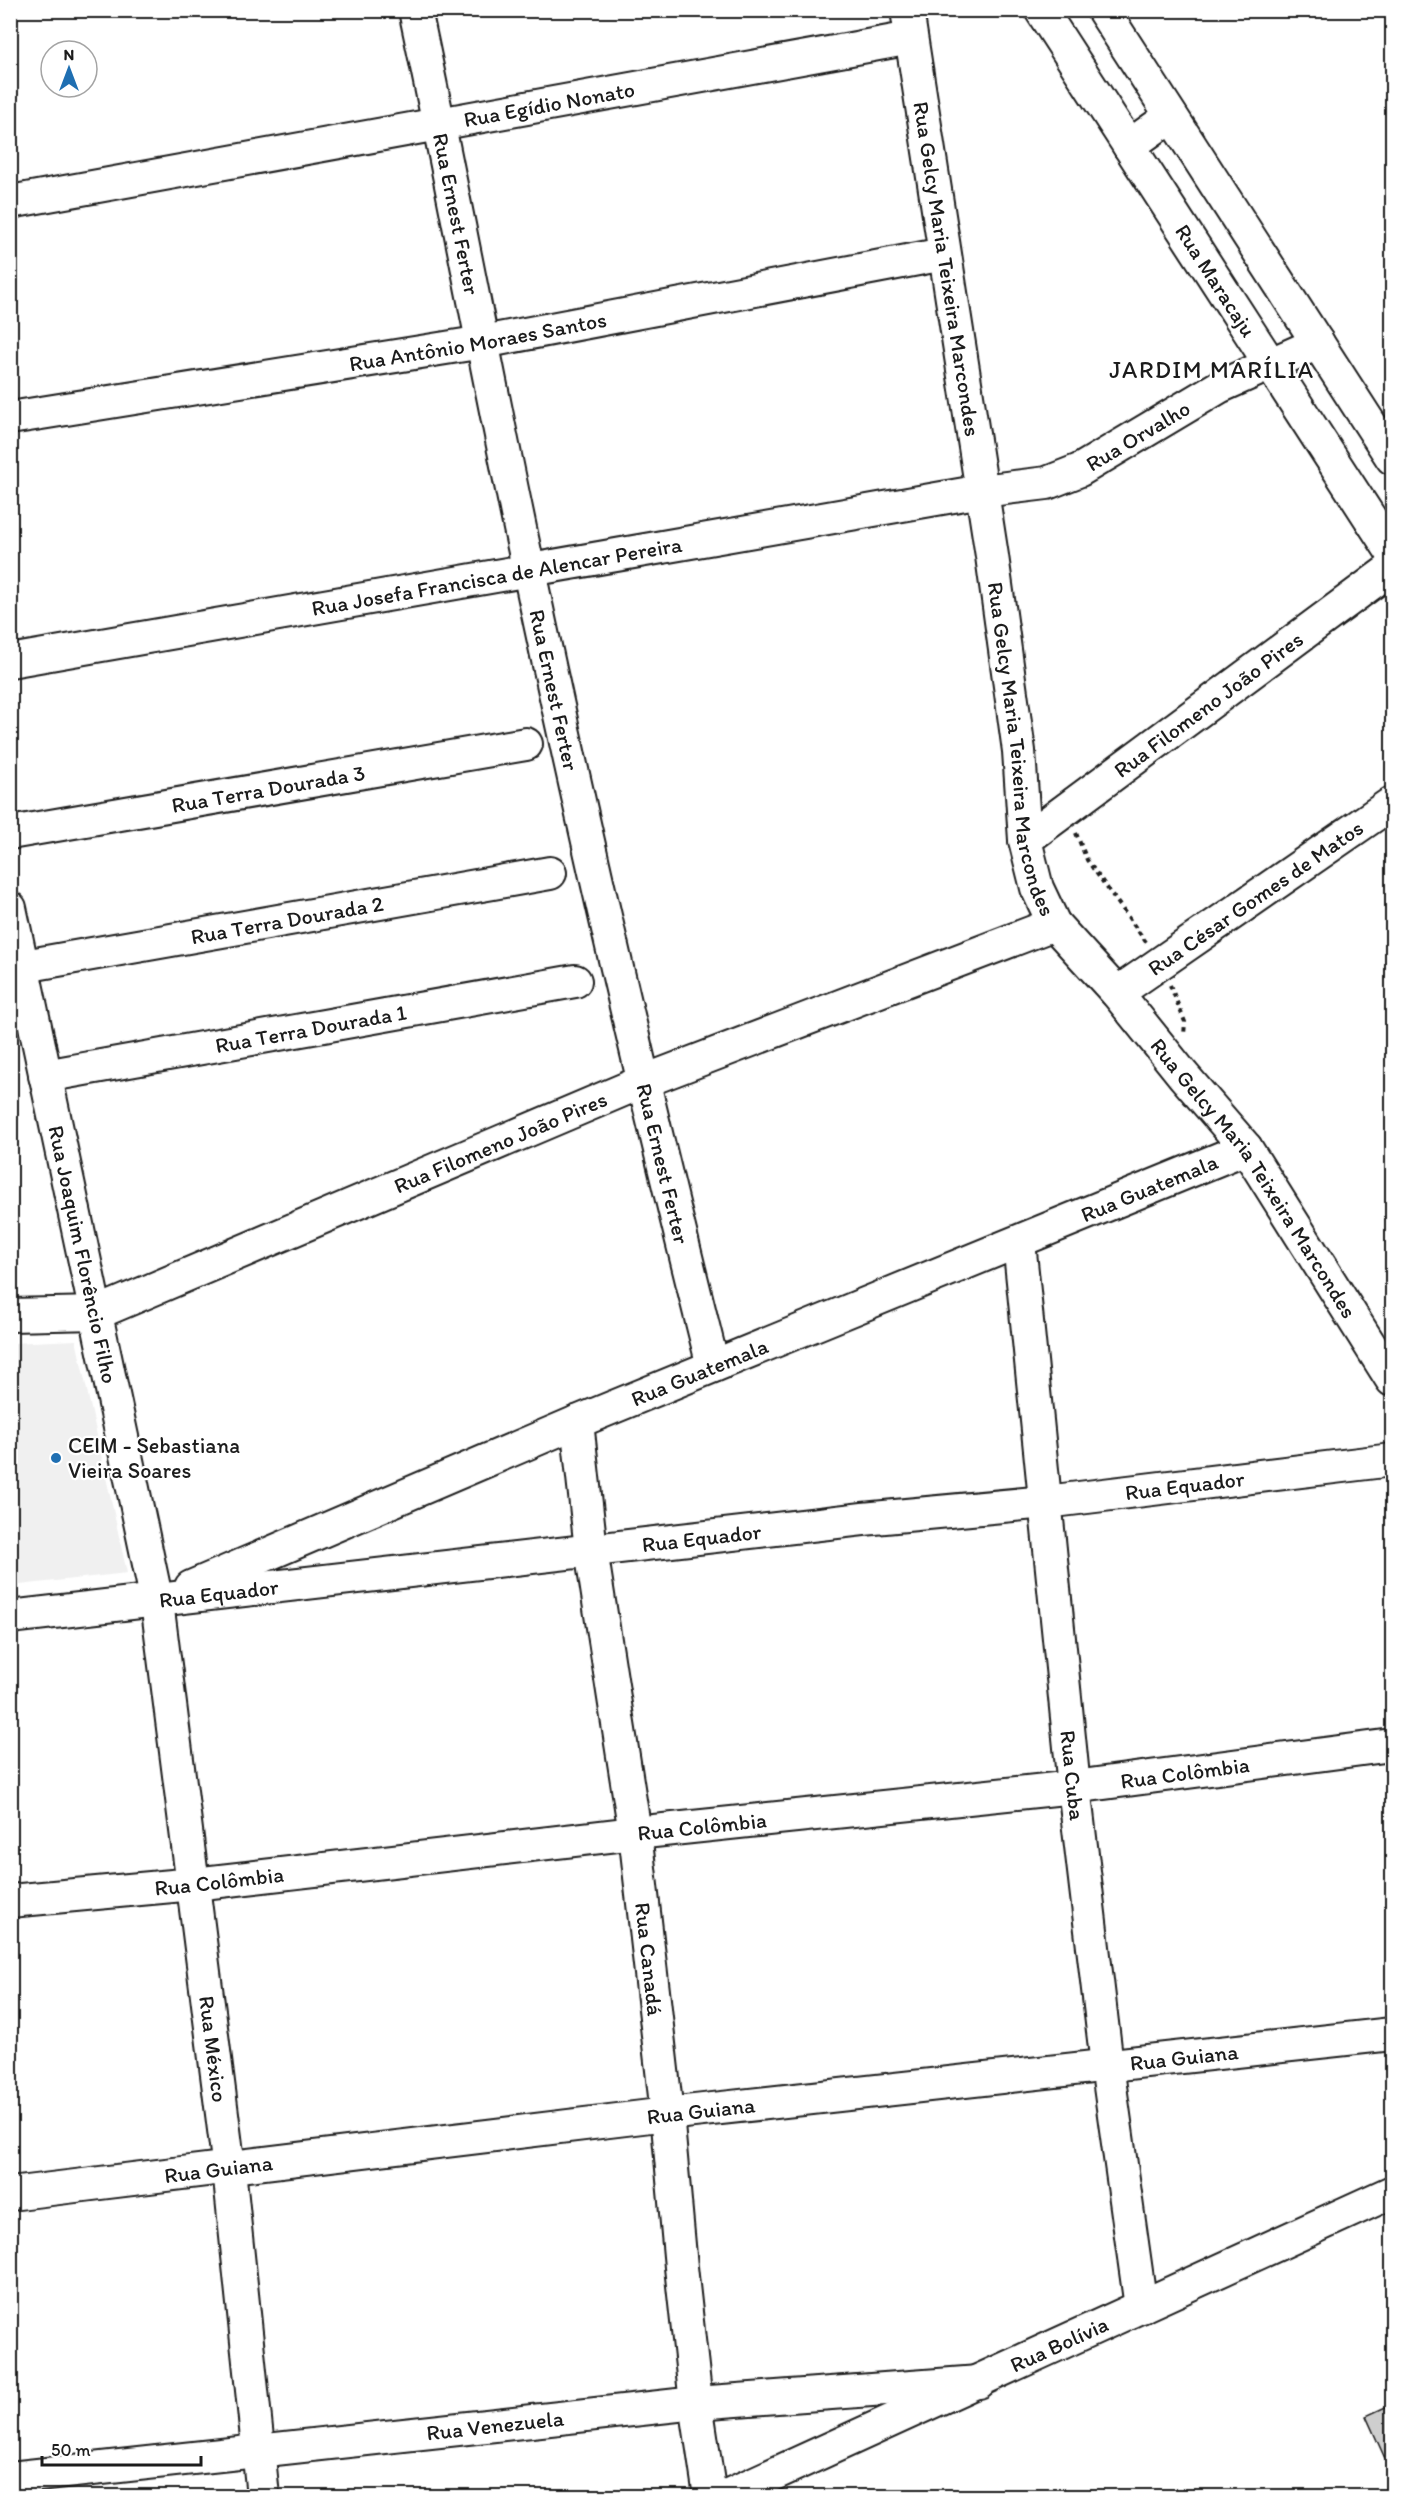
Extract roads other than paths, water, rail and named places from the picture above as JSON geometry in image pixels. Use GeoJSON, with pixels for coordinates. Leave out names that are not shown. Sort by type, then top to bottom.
{"type":"FeatureCollection","features":[{"type":"Feature","properties":{"kind":"street","name":"Rua Ernest Ferter"},"geometry":{"type":"LineString","coordinates":[[415,10],[529,572],[642,1082],[713,1366]]}},
{"type":"Feature","properties":{"kind":"street","name":"Rua Maracaju"},"geometry":{"type":"LineString","coordinates":[[1041,10],[1392,552]]}},
{"type":"Feature","properties":{"kind":"street"},"geometry":{"type":"LineString","coordinates":[[1103,10],[1392,458]]}},
{"type":"Feature","properties":{"kind":"street","name":"Rua Egídio Nonato"},"geometry":{"type":"LineString","coordinates":[[10,202],[440,126],[909,24]]}},
{"type":"Feature","properties":{"kind":"street","name":"Rua Gelcy Maria Teixeira Marcondes"},"geometry":{"type":"LineString","coordinates":[[909,24],[982,491],[1019,751],[1025,840],[1037,888],[1054,924],[1117,993],[1246,1148],[1392,1380]]}},
{"type":"Feature","properties":{"kind":"street"},"geometry":{"type":"LineString","coordinates":[[1129,146],[1172,116]]}},
{"type":"Feature","properties":{"kind":"street","name":"Rua Antônio Moraes Santos"},"geometry":{"type":"LineString","coordinates":[[10,418],[483,342],[944,254]]}},
{"type":"Feature","properties":{"kind":"street","name":"Rua Orvalho"},"geometry":{"type":"LineString","coordinates":[[982,491],[1047,483],[1080,470],[1219,387],[1318,343]]}},
{"type":"Feature","properties":{"kind":"street","name":"Rua Josefa Francisca de Alencar Pereira"},"geometry":{"type":"LineString","coordinates":[[10,660],[529,572],[982,491]]}},
{"type":"Feature","properties":{"kind":"street","name":"Rua Filomeno João Pires"},"geometry":{"type":"LineString","coordinates":[[1025,840],[1392,568]]}},
{"type":"Feature","properties":{"kind":"street","name":"Rua Terra Dourada 3"},"geometry":{"type":"LineString","coordinates":[[10,833],[526,744]]}},
{"type":"Feature","properties":{"kind":"street","name":"Rua César Gomes de Matos"},"geometry":{"type":"LineString","coordinates":[[1117,993],[1392,803]]}},
{"type":"Feature","properties":{"kind":"street","name":"Rua Terra Dourada 2"},"geometry":{"type":"LineString","coordinates":[[24,966],[550,873]]}},
{"type":"Feature","properties":{"kind":"street","name":"Rua Joaquim Florêncio Filho"},"geometry":{"type":"LineString","coordinates":[[10,908],[157,1602]]}},
{"type":"Feature","properties":{"kind":"street","name":"Rua Filomeno João Pires"},"geometry":{"type":"LineString","coordinates":[[10,1315],[97,1313],[642,1082],[1054,924]]}},
{"type":"Feature","properties":{"kind":"street","name":"Rua Terra Dourada 1"},"geometry":{"type":"LineString","coordinates":[[45,1076],[575,981]]}},
{"type":"Feature","properties":{"kind":"street","name":"Rua Guatemala"},"geometry":{"type":"LineString","coordinates":[[157,1602],[577,1422],[1246,1148]]}},
{"type":"Feature","properties":{"kind":"street","name":"Rua Cuba"},"geometry":{"type":"LineString","coordinates":[[1019,1242],[1074,1787],[1107,2065],[1141,2307]]}},
{"type":"Feature","properties":{"kind":"street","name":"Rua Canadá"},"geometry":{"type":"LineString","coordinates":[[577,1422],[591,1550],[635,1833],[667,2114],[696,2403],[710,2496]]}},
{"type":"Feature","properties":{"kind":"street","name":"Rua Equador"},"geometry":{"type":"LineString","coordinates":[[10,1617],[157,1602],[863,1519],[1046,1502],[1392,1460]]}},
{"type":"Feature","properties":{"kind":"street","name":"Rua México"},"geometry":{"type":"LineString","coordinates":[[157,1602],[229,2169],[263,2496]]}},
{"type":"Feature","properties":{"kind":"street","name":"Rua Colômbia"},"geometry":{"type":"LineString","coordinates":[[10,1901],[194,1884],[635,1833],[1074,1787],[1392,1745]]}},
{"type":"Feature","properties":{"kind":"street","name":"Rua Guiana"},"geometry":{"type":"LineString","coordinates":[[10,2194],[667,2114],[1392,2034]]}},
{"type":"Feature","properties":{"kind":"street","name":"Rua Bolívia"},"geometry":{"type":"LineString","coordinates":[[726,2496],[1392,2192]]}},
{"type":"Feature","properties":{"kind":"street","name":"Rua Venezuela"},"geometry":{"type":"LineString","coordinates":[[10,2478],[696,2403],[979,2382]]}},
{"type":"Feature","properties":{"kind":"place","name":"CEIM - Sebastiana Vieira Soares"},"geometry":{"type":"Point","coordinates":[56,1458]}},
{"type":"Feature","properties":{"kind":"district","name":"JARDIM MARÍLIA"},"geometry":{"type":"Point","coordinates":[1212,369]}}]}
